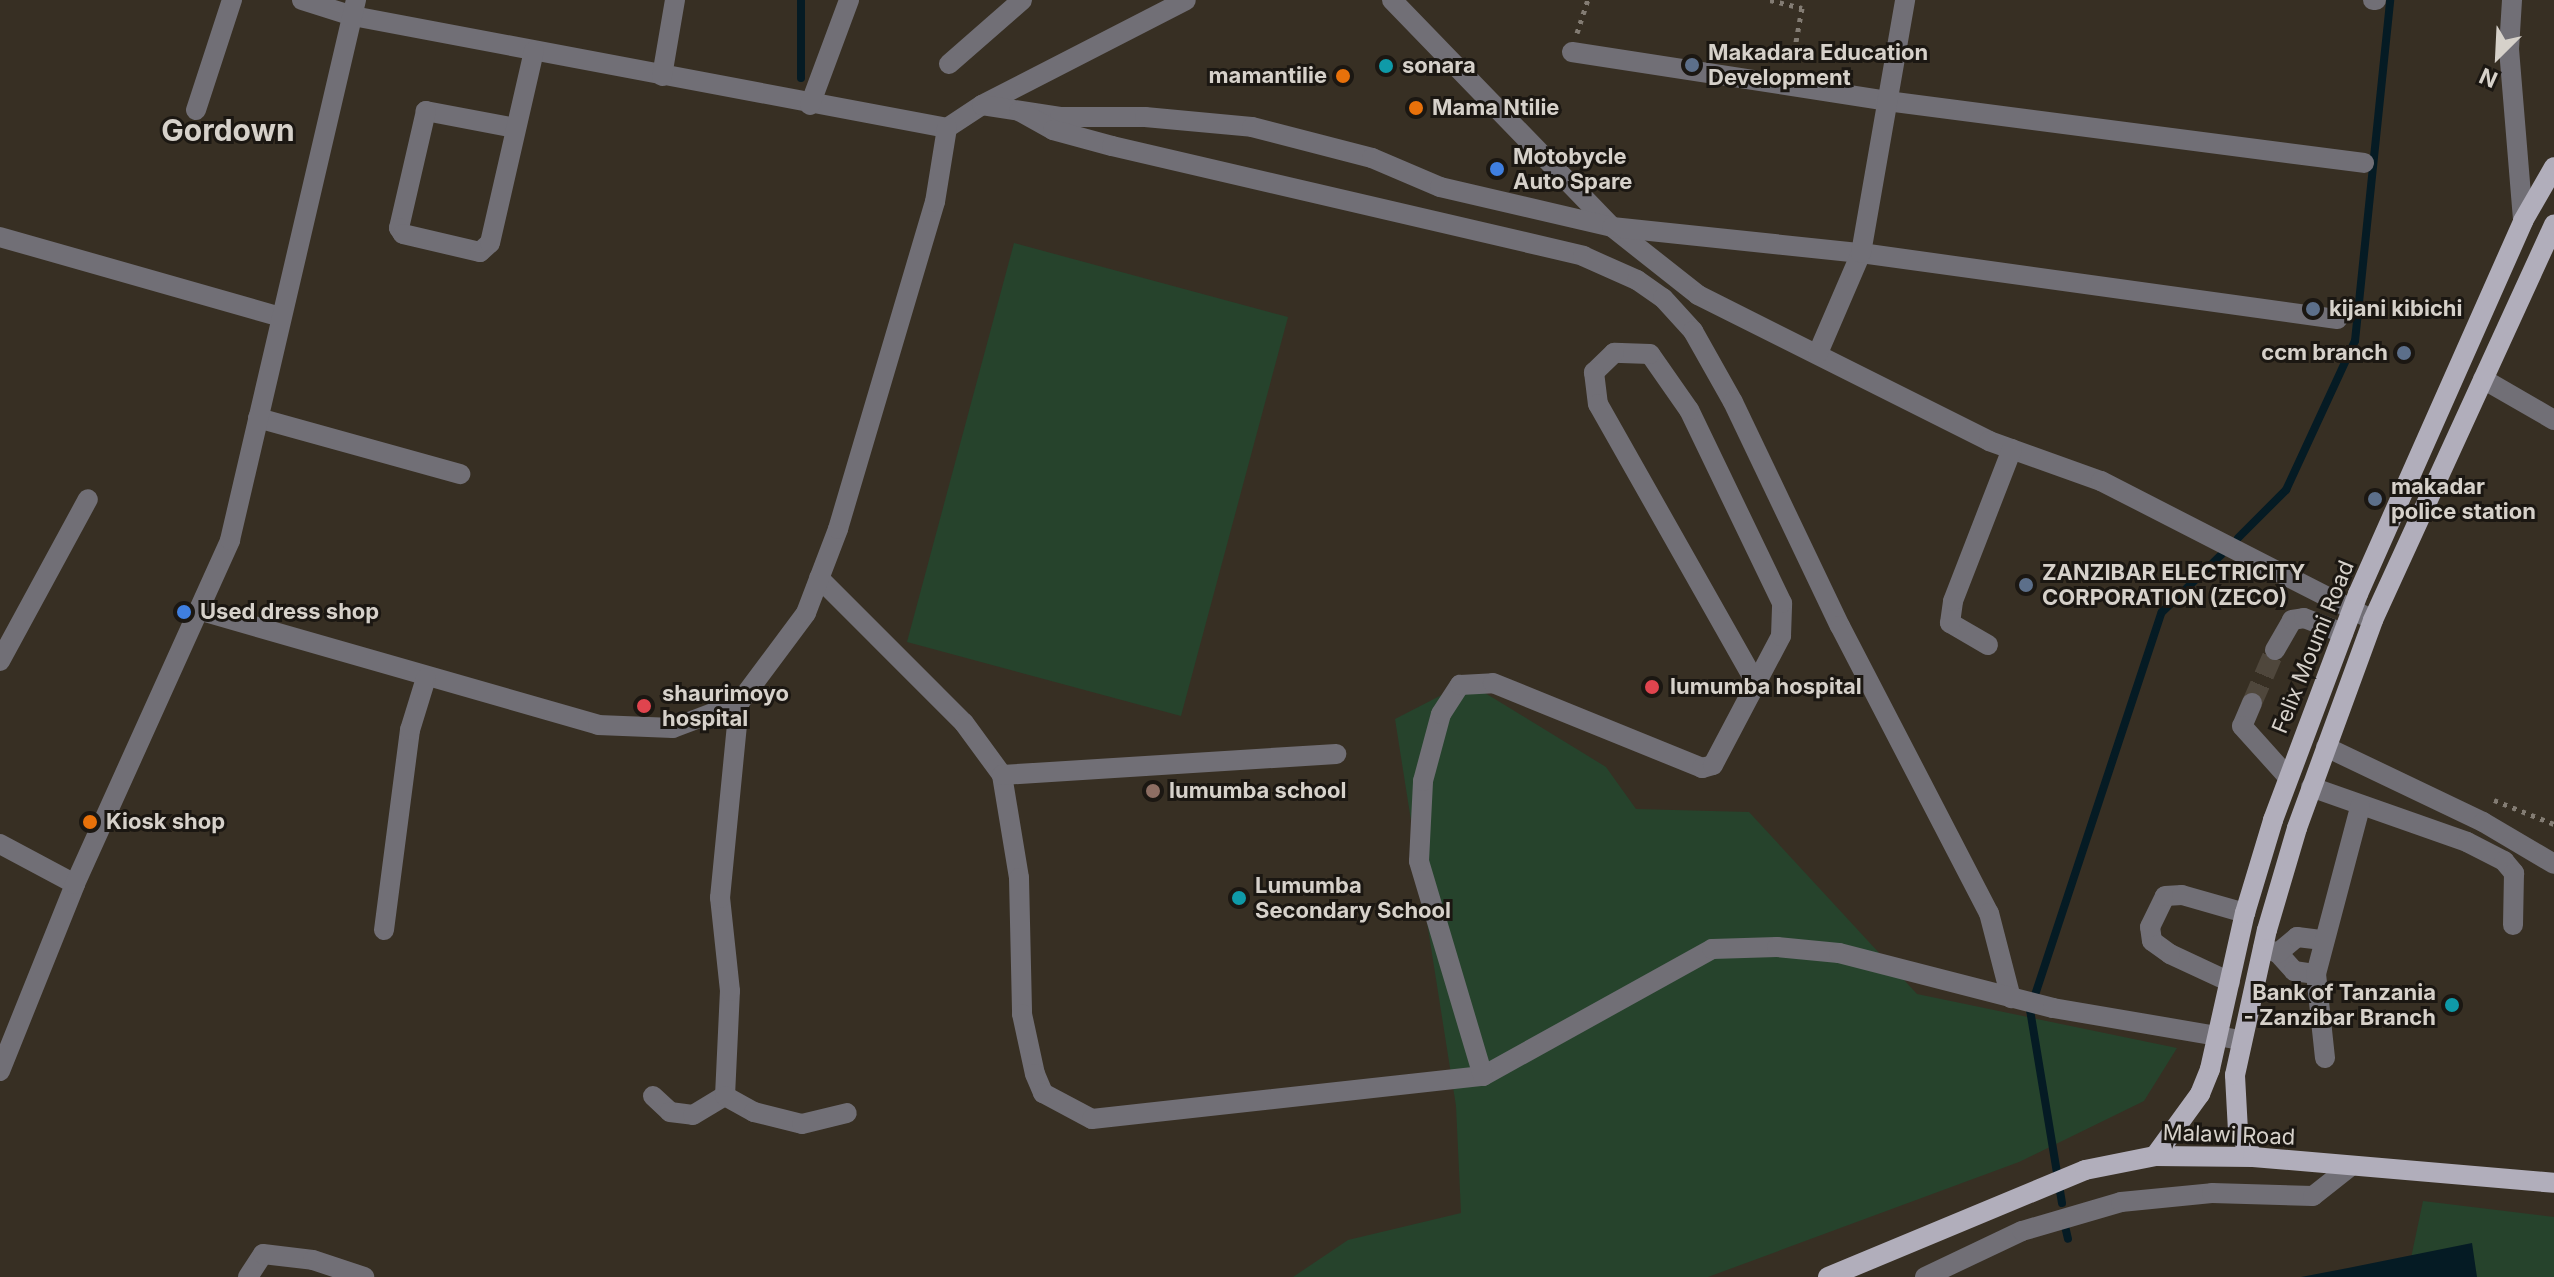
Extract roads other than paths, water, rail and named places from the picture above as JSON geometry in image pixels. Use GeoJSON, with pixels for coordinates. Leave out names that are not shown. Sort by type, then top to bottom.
{"type":"FeatureCollection","features":[{"type":"Feature","properties":{"kind":"main road","name":"Felix Moumi Road"},"geometry":{"type":"LineString","coordinates":[[2155,1156],[2200,1094],[2218,1036],[2245,913],[2288,777],[2351,612],[2523,221],[2554,167]]}},
{"type":"Feature","properties":{"kind":"main road"},"geometry":{"type":"LineString","coordinates":[[2523,221],[2552,228]]}},
{"type":"Feature","properties":{"kind":"main road","name":"Felix Moumi Road"},"geometry":{"type":"LineString","coordinates":[[2253,1157],[2238,1131],[2234,1105],[2240,1040],[2270,950],[2311,787],[2373,620],[2552,228]]}},
{"type":"Feature","properties":{"kind":"main road"},"geometry":{"type":"LineString","coordinates":[[2288,777],[2311,787]]}},
{"type":"Feature","properties":{"kind":"main road"},"geometry":{"type":"LineString","coordinates":[[2239,942],[2270,950]]}},
{"type":"Feature","properties":{"kind":"main road","name":"Malawi Road"},"geometry":{"type":"LineString","coordinates":[[1828,1277],[2085,1170],[2155,1156],[2253,1157],[2554,1183]]}},
{"type":"Feature","properties":{"kind":"street"},"geometry":{"type":"LineString","coordinates":[[196,110],[232,0]]}},
{"type":"Feature","properties":{"kind":"street"},"geometry":{"type":"LineString","coordinates":[[302,0],[355,8],[534,51],[662,76],[816,89],[947,128]]}},
{"type":"Feature","properties":{"kind":"street"},"geometry":{"type":"LineString","coordinates":[[662,76],[675,0]]}},
{"type":"Feature","properties":{"kind":"street"},"geometry":{"type":"LineString","coordinates":[[816,89],[850,0]]}},
{"type":"Feature","properties":{"kind":"street"},"geometry":{"type":"LineString","coordinates":[[949,64],[1022,0]]}},
{"type":"Feature","properties":{"kind":"street"},"geometry":{"type":"LineString","coordinates":[[725,1096],[730,991],[720,898],[739,703],[806,613],[819,578],[935,202],[947,128],[982,105],[1186,0]]}},
{"type":"Feature","properties":{"kind":"street"},"geometry":{"type":"LineString","coordinates":[[1392,0],[1612,227],[1698,295],[2012,449],[2101,481],[2351,612],[2373,620]]}},
{"type":"Feature","properties":{"kind":"street"},"geometry":{"type":"LineString","coordinates":[[1818,353],[1861,253],[1905,0]]}},
{"type":"Feature","properties":{"kind":"street"},"geometry":{"type":"LineString","coordinates":[[2512,0],[2509,49],[2523,221]]}},
{"type":"Feature","properties":{"kind":"street"},"geometry":{"type":"LineString","coordinates":[[0,1071],[75,884],[230,540],[355,8]]}},
{"type":"Feature","properties":{"kind":"street"},"geometry":{"type":"LineString","coordinates":[[515,128],[426,111],[399,228],[403,234],[485,250],[534,51]]}},
{"type":"Feature","properties":{"kind":"street"},"geometry":{"type":"LineString","coordinates":[[1572,52],[1887,101],[2364,163]]}},
{"type":"Feature","properties":{"kind":"street"},"geometry":{"type":"LineString","coordinates":[[982,105],[1019,111],[1252,127],[1372,158],[1440,187],[1612,227],[1861,253],[2337,319]]}},
{"type":"Feature","properties":{"kind":"street"},"geometry":{"type":"LineString","coordinates":[[1019,111],[1053,130],[1112,146],[1583,256],[1637,280],[1663,298],[1693,331],[1733,402],[1840,626],[1989,913],[2016,999]]}},
{"type":"Feature","properties":{"kind":"street"},"geometry":{"type":"LineString","coordinates":[[0,237],[281,317]]}},
{"type":"Feature","properties":{"kind":"street"},"geometry":{"type":"LineString","coordinates":[[1483,1076],[1419,861],[1423,781],[1441,714],[1460,685],[1493,683],[1702,768],[1713,765],[1754,680],[1781,636],[1782,603],[1689,410],[1650,354],[1614,353],[1594,372],[1598,404],[1754,680]]}},
{"type":"Feature","properties":{"kind":"street"},"geometry":{"type":"LineString","coordinates":[[2483,379],[2554,420]]}},
{"type":"Feature","properties":{"kind":"street"},"geometry":{"type":"LineString","coordinates":[[258,418],[460,474]]}},
{"type":"Feature","properties":{"kind":"street"},"geometry":{"type":"LineString","coordinates":[[1988,645],[1950,623],[1953,601],[2012,449]]}},
{"type":"Feature","properties":{"kind":"street"},"geometry":{"type":"LineString","coordinates":[[0,661],[88,499]]}},
{"type":"Feature","properties":{"kind":"street"},"geometry":{"type":"LineString","coordinates":[[819,578],[964,723],[1002,775],[1019,878],[1022,1014],[1043,1093],[1064,1109],[1092,1119],[1483,1076],[1712,949],[1777,947],[1839,953],[2053,1008],[2240,1040]]}},
{"type":"Feature","properties":{"kind":"street"},"geometry":{"type":"LineString","coordinates":[[2304,618],[2315,592]]}},
{"type":"Feature","properties":{"kind":"street"},"geometry":{"type":"LineString","coordinates":[[198,610],[598,725],[673,728],[739,703]]}},
{"type":"Feature","properties":{"kind":"street"},"geometry":{"type":"LineString","coordinates":[[2275,650],[2292,620],[2304,618],[2343,633]]}},
{"type":"Feature","properties":{"kind":"street"},"geometry":{"type":"LineString","coordinates":[[384,930],[386,882],[410,730],[426,678]]}},
{"type":"Feature","properties":{"kind":"street"},"geometry":{"type":"LineString","coordinates":[[2252,703],[2242,726],[2288,777]]}},
{"type":"Feature","properties":{"kind":"street"},"geometry":{"type":"LineString","coordinates":[[2326,747],[2483,822],[2554,864]]}},
{"type":"Feature","properties":{"kind":"street"},"geometry":{"type":"LineString","coordinates":[[1002,775],[1336,754]]}},
{"type":"Feature","properties":{"kind":"street"},"geometry":{"type":"LineString","coordinates":[[2311,787],[2360,807],[2467,842],[2504,861],[2514,873],[2513,925]]}},
{"type":"Feature","properties":{"kind":"street"},"geometry":{"type":"LineString","coordinates":[[2325,1058],[2316,974],[2321,940],[2360,807]]}},
{"type":"Feature","properties":{"kind":"street"},"geometry":{"type":"LineString","coordinates":[[0,844],[75,884]]}},
{"type":"Feature","properties":{"kind":"street"},"geometry":{"type":"LineString","coordinates":[[2230,982],[2170,954],[2152,941],[2150,927],[2165,896],[2182,895],[2245,913]]}},
{"type":"Feature","properties":{"kind":"street"},"geometry":{"type":"LineString","coordinates":[[2316,974],[2294,971],[2270,950],[2297,937],[2321,940]]}},
{"type":"Feature","properties":{"kind":"street"},"geometry":{"type":"LineString","coordinates":[[653,1096],[670,1112],[693,1115],[725,1096]]}},
{"type":"Feature","properties":{"kind":"street"},"geometry":{"type":"LineString","coordinates":[[725,1096],[754,1112],[802,1124],[847,1113]]}},
{"type":"Feature","properties":{"kind":"street"},"geometry":{"type":"LineString","coordinates":[[1925,1277],[2022,1231],[2121,1202],[2212,1193],[2313,1196],[2351,1166]]}},
{"type":"Feature","properties":{"kind":"street"},"geometry":{"type":"LineString","coordinates":[[248,1277],[263,1254],[313,1260],[364,1277]]}},
{"type":"Feature","properties":{"kind":"water"},"geometry":{"type":"Polygon","coordinates":[[[2472,1243],[2477,1277],[2301,1277],[2348,1268],[2472,1243]]]}},
{"type":"Feature","properties":{"kind":"waterway"},"geometry":{"type":"LineString","coordinates":[[801,0],[801,78]]}},
{"type":"Feature","properties":{"kind":"waterway"},"geometry":{"type":"LineString","coordinates":[[2238,538],[2286,490],[2355,341],[2390,0]]}},
{"type":"Feature","properties":{"kind":"waterway"},"geometry":{"type":"LineString","coordinates":[[2062,1203],[2030,1010],[2162,612],[2222,554]]}},
{"type":"Feature","properties":{"kind":"waterway"},"geometry":{"type":"LineString","coordinates":[[2065,1226],[2068,1239]]}},
{"type":"Feature","properties":{"kind":"tunnel"},"geometry":{"type":"LineString","coordinates":[[2252,703],[2275,650]]}},
{"type":"Feature","properties":{"kind":"place","name":"Makadara Education Development"},"geometry":{"type":"Point","coordinates":[1692,65]}},
{"type":"Feature","properties":{"kind":"place","name":"sonara"},"geometry":{"type":"Point","coordinates":[1386,66]}},
{"type":"Feature","properties":{"kind":"place","name":"mamantilie"},"geometry":{"type":"Point","coordinates":[1343,76]}},
{"type":"Feature","properties":{"kind":"place","name":"Mama Ntilie"},"geometry":{"type":"Point","coordinates":[1416,108]}},
{"type":"Feature","properties":{"kind":"place","name":"Motobycle Auto Spare"},"geometry":{"type":"Point","coordinates":[1497,169]}},
{"type":"Feature","properties":{"kind":"place","name":"kijani kibichi"},"geometry":{"type":"Point","coordinates":[2313,309]}},
{"type":"Feature","properties":{"kind":"place","name":"ccm branch"},"geometry":{"type":"Point","coordinates":[2404,353]}},
{"type":"Feature","properties":{"kind":"place","name":"makadar police station"},"geometry":{"type":"Point","coordinates":[2375,499]}},
{"type":"Feature","properties":{"kind":"place","name":"ZANZIBAR ELECTRICITY CORPORATION (ZECO)"},"geometry":{"type":"Point","coordinates":[2026,585]}},
{"type":"Feature","properties":{"kind":"place","name":"Used dress shop"},"geometry":{"type":"Point","coordinates":[184,612]}},
{"type":"Feature","properties":{"kind":"place","name":"lumumba hospital"},"geometry":{"type":"Point","coordinates":[1652,687]}},
{"type":"Feature","properties":{"kind":"place","name":"shaurimoyo hospital"},"geometry":{"type":"Point","coordinates":[644,706]}},
{"type":"Feature","properties":{"kind":"place","name":"lumumba school"},"geometry":{"type":"Point","coordinates":[1153,791]}},
{"type":"Feature","properties":{"kind":"place","name":"Kiosk shop"},"geometry":{"type":"Point","coordinates":[90,822]}},
{"type":"Feature","properties":{"kind":"place","name":"Lumumba Secondary School"},"geometry":{"type":"Point","coordinates":[1239,898]}},
{"type":"Feature","properties":{"kind":"place","name":"Bank of Tanzania - Zanzibar Branch"},"geometry":{"type":"Point","coordinates":[2452,1005]}},
{"type":"Feature","properties":{"kind":"district","name":"Gordown"},"geometry":{"type":"Point","coordinates":[228,130]}}]}
